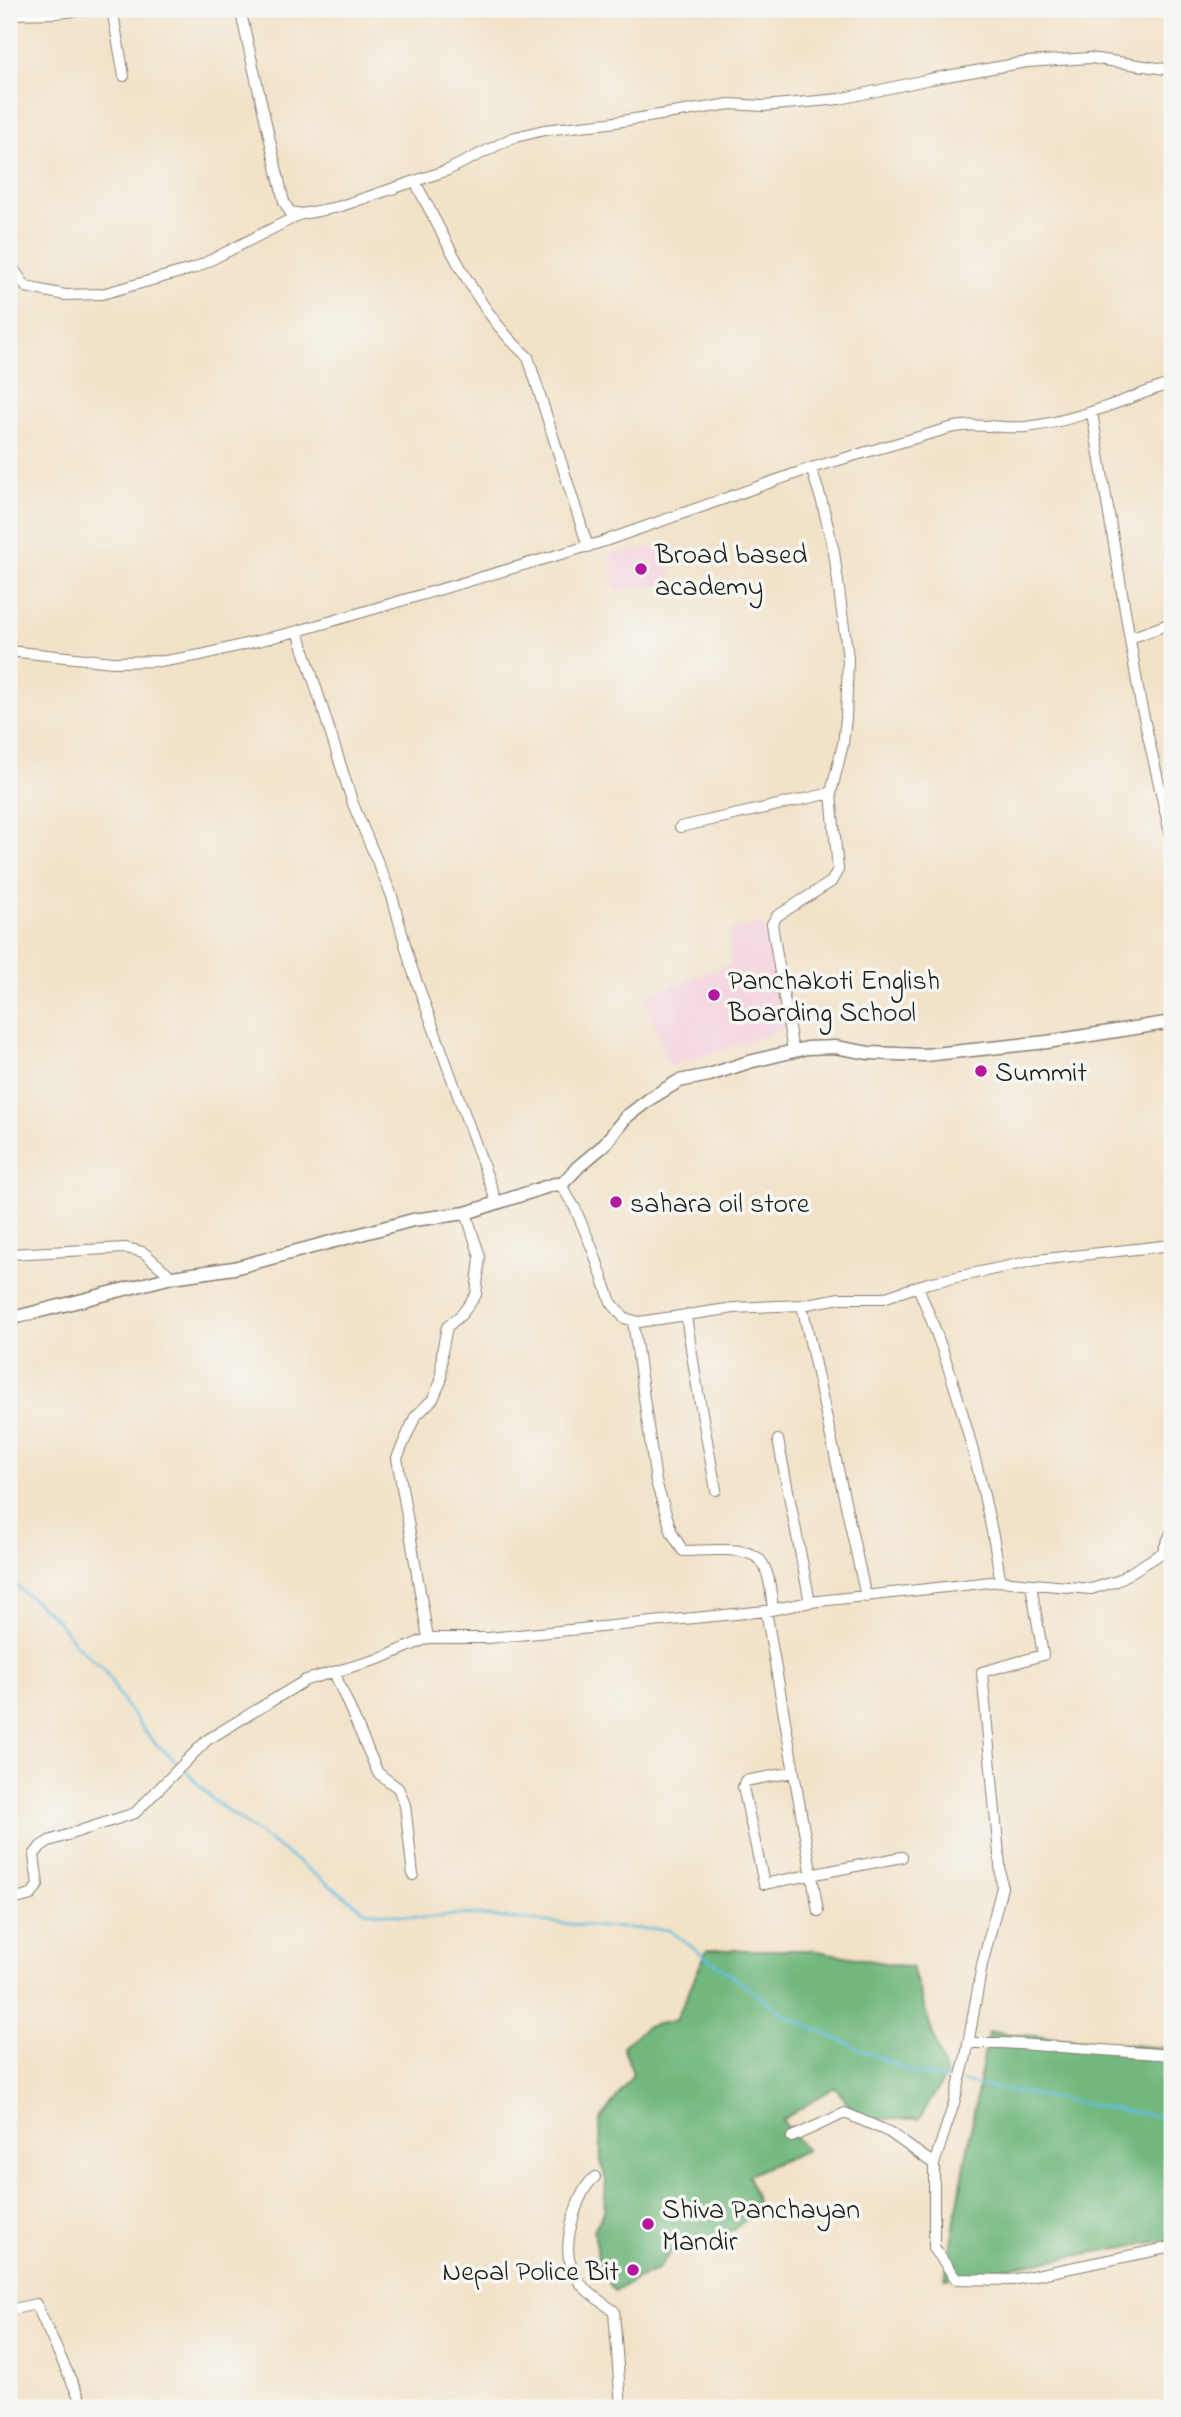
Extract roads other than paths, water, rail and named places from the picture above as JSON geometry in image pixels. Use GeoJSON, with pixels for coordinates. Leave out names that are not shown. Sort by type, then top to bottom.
{"type":"FeatureCollection","features":[{"type":"Feature","properties":{"kind":"street"},"geometry":{"type":"LineString","coordinates":[[9,14],[96,9]]}},
{"type":"Feature","properties":{"kind":"street"},"geometry":{"type":"LineString","coordinates":[[112,9],[124,76]]}},
{"type":"Feature","properties":{"kind":"street"},"geometry":{"type":"LineString","coordinates":[[240,9],[284,202],[290,212],[302,214]]}},
{"type":"Feature","properties":{"kind":"street"},"geometry":{"type":"LineString","coordinates":[[9,262],[26,287],[65,295],[102,294],[195,268],[302,214],[338,207],[415,182],[448,170],[512,138],[544,130],[730,104],[763,106],[840,99],[930,79],[1027,62],[1090,58],[1172,70]]}},
{"type":"Feature","properties":{"kind":"street"},"geometry":{"type":"LineString","coordinates":[[415,182],[487,313],[510,342],[528,357],[588,547]]}},
{"type":"Feature","properties":{"kind":"street"},"geometry":{"type":"LineString","coordinates":[[9,650],[113,662],[165,661],[201,655],[298,631],[588,547],[811,468],[957,426],[1025,427],[1092,413],[1172,383]]}},
{"type":"Feature","properties":{"kind":"street"},"geometry":{"type":"LineString","coordinates":[[1092,413],[1140,700],[1172,842]]}},
{"type":"Feature","properties":{"kind":"street"},"geometry":{"type":"LineString","coordinates":[[793,1052],[772,924],[777,916],[831,882],[838,870],[831,793],[843,744],[848,658],[834,552],[811,468]]}},
{"type":"Feature","properties":{"kind":"street"},"geometry":{"type":"LineString","coordinates":[[1130,638],[1172,623]]}},
{"type":"Feature","properties":{"kind":"street"},"geometry":{"type":"LineString","coordinates":[[298,631],[353,804],[392,895],[411,966],[497,1203]]}},
{"type":"Feature","properties":{"kind":"street"},"geometry":{"type":"LineString","coordinates":[[680,827],[831,793]]}},
{"type":"Feature","properties":{"kind":"street"},"geometry":{"type":"LineString","coordinates":[[561,1185],[603,1146],[626,1117],[651,1098],[679,1081],[749,1062],[807,1048],[835,1047],[869,1053],[925,1055],[1047,1042],[1172,1022]]}},
{"type":"Feature","properties":{"kind":"street"},"geometry":{"type":"LineString","coordinates":[[9,1319],[172,1277],[234,1268],[413,1220],[466,1213],[555,1184],[561,1185],[575,1208],[611,1302],[624,1318],[639,1322],[734,1308],[802,1305],[840,1298],[883,1298],[918,1287],[1037,1261],[1172,1245]]}},
{"type":"Feature","properties":{"kind":"street"},"geometry":{"type":"LineString","coordinates":[[428,1637],[397,1458],[415,1417],[433,1399],[440,1381],[447,1327],[462,1314],[476,1295],[480,1257],[466,1213]]}},
{"type":"Feature","properties":{"kind":"street"},"geometry":{"type":"LineString","coordinates":[[9,1254],[126,1248],[143,1252],[172,1277]]}},
{"type":"Feature","properties":{"kind":"street"},"geometry":{"type":"LineString","coordinates":[[918,1287],[947,1357],[962,1406],[996,1547],[1000,1581]]}},
{"type":"Feature","properties":{"kind":"street"},"geometry":{"type":"LineString","coordinates":[[802,1305],[866,1597]]}},
{"type":"Feature","properties":{"kind":"street"},"geometry":{"type":"LineString","coordinates":[[686,1316],[716,1490]]}},
{"type":"Feature","properties":{"kind":"street"},"geometry":{"type":"LineString","coordinates":[[633,1321],[656,1482],[672,1532],[683,1551],[747,1551],[761,1561],[769,1585],[770,1610],[794,1772],[818,1911]]}},
{"type":"Feature","properties":{"kind":"street"},"geometry":{"type":"LineString","coordinates":[[778,1440],[810,1602]]}},
{"type":"Feature","properties":{"kind":"street"},"geometry":{"type":"LineString","coordinates":[[9,1901],[31,1895],[38,1885],[34,1856],[41,1846],[49,1840],[135,1813],[207,1740],[306,1680],[382,1658],[428,1637],[488,1638],[770,1610],[810,1602],[1000,1581],[1091,1589],[1117,1581],[1167,1552],[1172,1531]]}},
{"type":"Feature","properties":{"kind":"street"},"geometry":{"type":"LineString","coordinates":[[1031,1585],[1043,1655],[982,1672],[1002,1887],[982,1965],[966,2056],[934,2164],[934,2248],[956,2279],[1012,2280],[1172,2247]]}},
{"type":"Feature","properties":{"kind":"street"},"geometry":{"type":"LineString","coordinates":[[334,1672],[378,1773],[398,1787],[405,1805],[413,1875]]}},
{"type":"Feature","properties":{"kind":"street"},"geometry":{"type":"LineString","coordinates":[[794,1772],[745,1781],[743,1787],[764,1885],[902,1857]]}},
{"type":"Feature","properties":{"kind":"street"},"geometry":{"type":"LineString","coordinates":[[968,2043],[1172,2055]]}},
{"type":"Feature","properties":{"kind":"street"},"geometry":{"type":"LineString","coordinates":[[792,2137],[845,2113],[889,2132],[934,2164]]}},
{"type":"Feature","properties":{"kind":"street"},"geometry":{"type":"LineString","coordinates":[[595,2177],[589,2182],[578,2204],[571,2226],[569,2258],[580,2284],[614,2311],[621,2408]]}},
{"type":"Feature","properties":{"kind":"street"},"geometry":{"type":"LineString","coordinates":[[9,2310],[36,2304],[84,2408]]}},
{"type":"Feature","properties":{"kind":"waterway"},"geometry":{"type":"LineString","coordinates":[[9,1580],[56,1619],[77,1646],[104,1669],[125,1705],[151,1739],[178,1764]]}},
{"type":"Feature","properties":{"kind":"waterway"},"geometry":{"type":"LineString","coordinates":[[183,1768],[213,1800],[365,1911],[422,1918],[463,1914],[601,1927],[669,1930],[788,2017],[914,2073],[956,2081]]}},
{"type":"Feature","properties":{"kind":"waterway"},"geometry":{"type":"LineString","coordinates":[[962,2082],[1172,2119]]}},
{"type":"Feature","properties":{"kind":"place","name":"Broad based academy"},"geometry":{"type":"Point","coordinates":[641,569]}},
{"type":"Feature","properties":{"kind":"place","name":"Panchakoti English Boarding School"},"geometry":{"type":"Point","coordinates":[714,995]}},
{"type":"Feature","properties":{"kind":"place","name":"Summit"},"geometry":{"type":"Point","coordinates":[981,1071]}},
{"type":"Feature","properties":{"kind":"place","name":"sahara oil store"},"geometry":{"type":"Point","coordinates":[616,1202]}},
{"type":"Feature","properties":{"kind":"place","name":"Shiva Panchayan Mandir"},"geometry":{"type":"Point","coordinates":[648,2224]}},
{"type":"Feature","properties":{"kind":"place","name":"Nepal Police Bit"},"geometry":{"type":"Point","coordinates":[633,2270]}}]}
